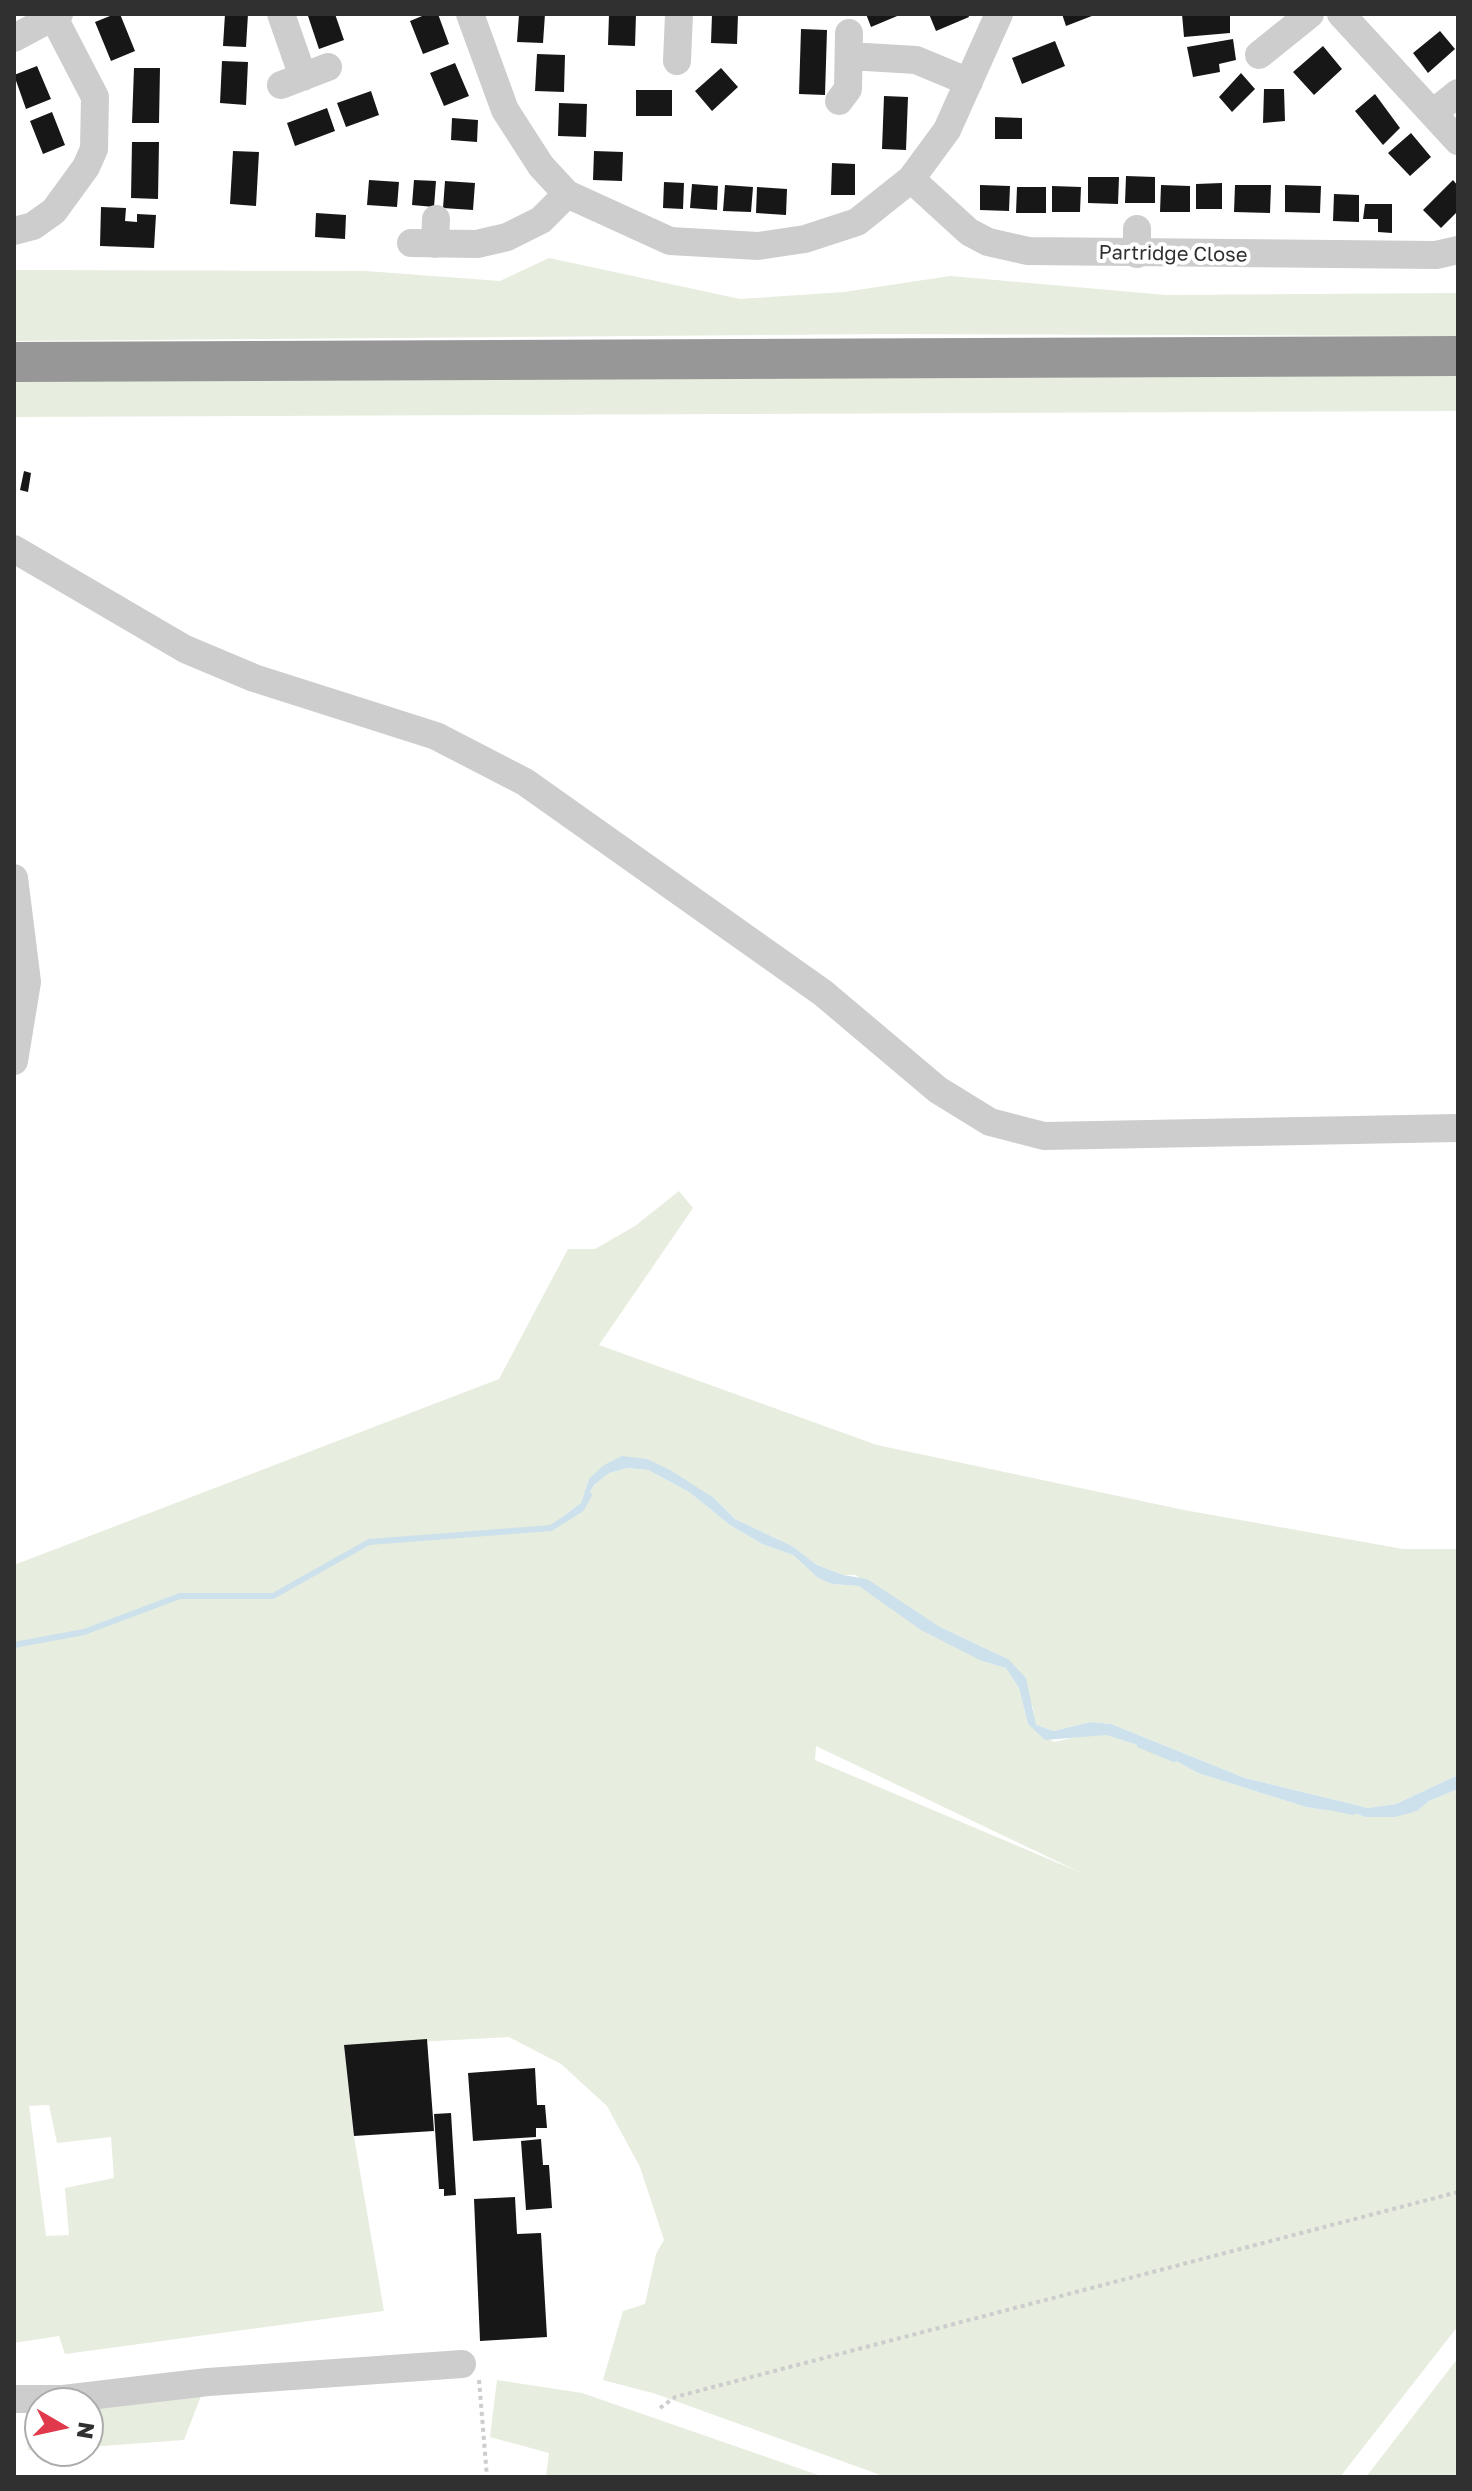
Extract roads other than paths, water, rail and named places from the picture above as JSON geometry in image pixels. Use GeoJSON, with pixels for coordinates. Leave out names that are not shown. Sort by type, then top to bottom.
{"type":"FeatureCollection","features":[{"type":"Feature","properties":{"kind":"highway"},"geometry":{"type":"LineString","coordinates":[[14,362],[1458,356]]}},
{"type":"Feature","properties":{"kind":"street"},"geometry":{"type":"LineString","coordinates":[[281,14],[304,77]]}},
{"type":"Feature","properties":{"kind":"street"},"geometry":{"type":"LineString","coordinates":[[470,14],[505,110],[541,166],[567,194],[670,241],[758,246],[805,239],[857,222],[911,179],[947,130],[999,14]]}},
{"type":"Feature","properties":{"kind":"street"},"geometry":{"type":"LineString","coordinates":[[1259,55],[1275,27],[1310,14]]}},
{"type":"Feature","properties":{"kind":"street"},"geometry":{"type":"LineString","coordinates":[[1341,14],[1458,141]]}},
{"type":"Feature","properties":{"kind":"street"},"geometry":{"type":"LineString","coordinates":[[14,38],[57,16],[95,97],[94,149],[86,167],[54,211],[33,226],[14,231]]}},
{"type":"Feature","properties":{"kind":"street"},"geometry":{"type":"LineString","coordinates":[[672,26],[677,61]]}},
{"type":"Feature","properties":{"kind":"street"},"geometry":{"type":"LineString","coordinates":[[844,95],[849,44],[916,60],[969,82]]}},
{"type":"Feature","properties":{"kind":"street"},"geometry":{"type":"LineString","coordinates":[[1433,113],[1458,93]]}},
{"type":"Feature","properties":{"kind":"street","name":"Partridge Close"},"geometry":{"type":"LineString","coordinates":[[911,179],[969,232],[988,242],[1028,251],[1137,242],[1436,255],[1458,250]]}},
{"type":"Feature","properties":{"kind":"street"},"geometry":{"type":"LineString","coordinates":[[427,235],[477,244],[507,237],[541,220],[567,194]]}},
{"type":"Feature","properties":{"kind":"street"},"geometry":{"type":"LineString","coordinates":[[14,549],[185,649],[254,678],[436,736],[525,782],[823,993],[938,1090],[990,1122],[1044,1136],[1458,1128]]}},
{"type":"Feature","properties":{"kind":"street"},"geometry":{"type":"LineString","coordinates":[[14,878],[27,982],[14,1061]]}},
{"type":"Feature","properties":{"kind":"street"},"geometry":{"type":"LineString","coordinates":[[14,2399],[63,2399],[208,2382],[469,2365]]}},
{"type":"Feature","properties":{"kind":"water"},"geometry":{"type":"Polygon","coordinates":[[[622,1456],[647,1459],[670,1470],[714,1498],[735,1519],[792,1546],[817,1565],[843,1575],[867,1579],[940,1627],[1008,1659],[1026,1678],[1036,1725],[1054,1731],[1090,1722],[1111,1724],[1245,1778],[1368,1808],[1396,1804],[1458,1775],[1458,1789],[1429,1801],[1417,1811],[1395,1817],[1365,1817],[1339,1807],[1325,1810],[1306,1807],[1198,1773],[1160,1752],[1106,1735],[1045,1740],[1028,1724],[1019,1688],[1006,1668],[982,1661],[921,1630],[859,1586],[832,1584],[818,1578],[793,1555],[762,1544],[730,1525],[689,1492],[648,1470],[628,1468],[609,1473],[594,1485],[580,1509],[554,1523],[581,1503],[589,1479],[604,1465],[622,1456]]]}},
{"type":"Feature","properties":{"kind":"waterway"},"geometry":{"type":"LineString","coordinates":[[14,1645],[84,1632],[180,1596],[273,1596],[369,1542],[551,1528],[581,1509],[589,1495]]}},
{"type":"Feature","properties":{"kind":"waterway"},"geometry":{"type":"LineString","coordinates":[[1140,1745],[1174,1759]]}},
{"type":"Feature","properties":{"kind":"waterway"},"geometry":{"type":"LineString","coordinates":[[1329,1807],[1353,1812]]}}]}
